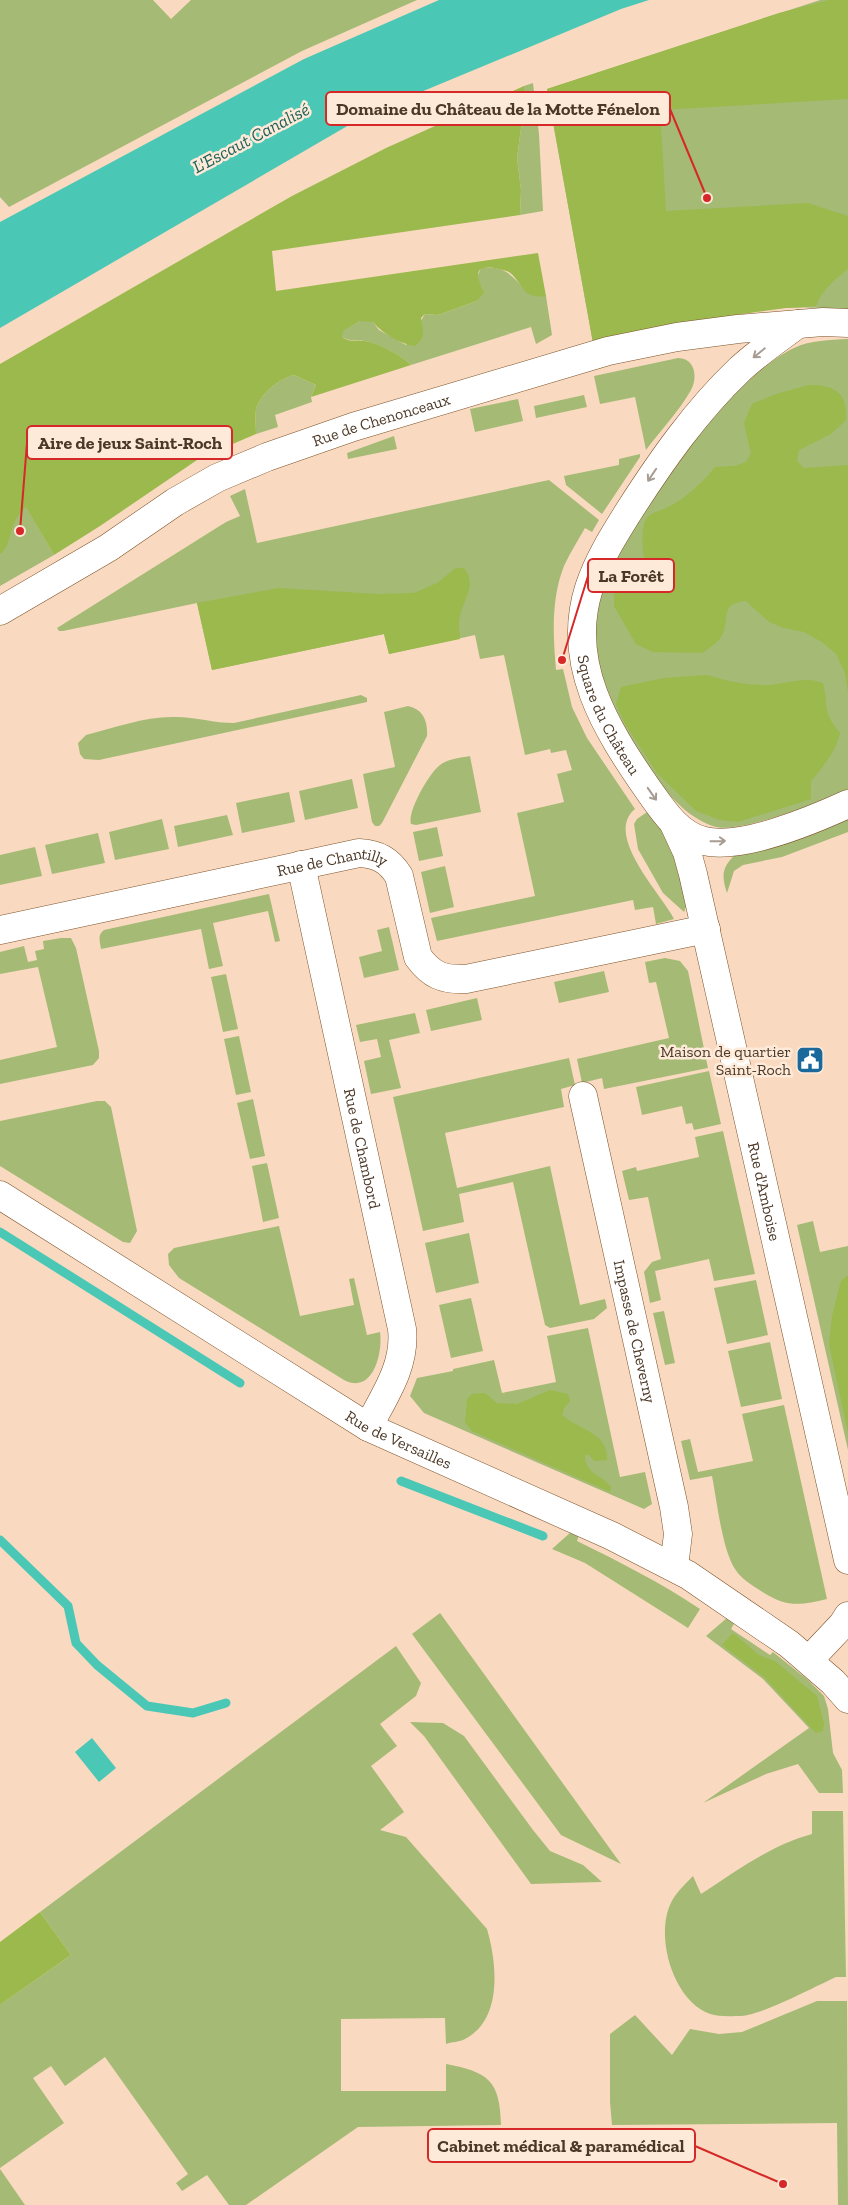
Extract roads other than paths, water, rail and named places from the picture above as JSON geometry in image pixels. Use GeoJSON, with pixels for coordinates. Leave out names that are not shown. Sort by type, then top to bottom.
{"type":"FeatureCollection","features":[{"type":"Feature","properties":{"kind":"street"},"geometry":{"type":"LineString","coordinates":[[798,324],[848,323]]}},
{"type":"Feature","properties":{"kind":"street","name":"Rue de Chenonceaux"},"geometry":{"type":"LineString","coordinates":[[0,611],[108,548],[197,489],[239,468],[267,457],[353,427],[608,351],[677,337],[798,324]]}},
{"type":"Feature","properties":{"kind":"street","name":"Square du Château"},"geometry":{"type":"LineString","coordinates":[[798,324],[739,370],[713,397],[673,446],[616,532],[596,569],[589,588],[582,626],[583,645],[588,676],[597,704],[615,742],[674,824],[690,836],[704,842],[740,840],[781,831],[848,804]]}},
{"type":"Feature","properties":{"kind":"street","name":"Rue d'Amboise"},"geometry":{"type":"LineString","coordinates":[[674,824],[687,852],[706,929],[848,1560]]}},
{"type":"Feature","properties":{"kind":"street","name":"Rue de Chantilly"},"geometry":{"type":"LineString","coordinates":[[0,930],[359,853],[372,854],[383,858],[393,867],[399,876],[418,956],[425,967],[437,976],[451,980],[466,979],[706,929]]}},
{"type":"Feature","properties":{"kind":"street","name":"Rue de Chambord"},"geometry":{"type":"LineString","coordinates":[[301,865],[402,1329],[402,1354],[399,1366],[368,1427]]}},
{"type":"Feature","properties":{"kind":"street","name":"Impasse de Cheverny"},"geometry":{"type":"LineString","coordinates":[[583,1096],[674,1507],[678,1534],[674,1567]]}},
{"type":"Feature","properties":{"kind":"street","name":"Rue de Versailles"},"geometry":{"type":"LineString","coordinates":[[0,1195],[368,1427],[612,1536],[674,1567],[721,1596],[809,1660],[848,1699]]}},
{"type":"Feature","properties":{"kind":"street"},"geometry":{"type":"LineString","coordinates":[[809,1660],[844,1624],[848,1616]]}},
{"type":"Feature","properties":{"kind":"water","name":"L'Escaut Canalisé"},"geometry":{"type":"Polygon","coordinates":[[[439,0],[649,0],[621,9],[368,114],[0,328],[0,222],[304,59],[439,0]]]}},
{"type":"Feature","properties":{"kind":"water"},"geometry":{"type":"Polygon","coordinates":[[[92,1738],[116,1768],[99,1782],[75,1752],[92,1738]]]}},
{"type":"Feature","properties":{"kind":"waterway"},"geometry":{"type":"LineString","coordinates":[[0,1232],[240,1383]]}},
{"type":"Feature","properties":{"kind":"waterway"},"geometry":{"type":"LineString","coordinates":[[401,1481],[543,1536]]}},
{"type":"Feature","properties":{"kind":"waterway"},"geometry":{"type":"LineString","coordinates":[[0,1540],[68,1606],[76,1643],[97,1665],[147,1706],[193,1713],[226,1703]]}},
{"type":"Feature","properties":{"kind":"place","name":"Domaine du Château de la Motte Fénelon"},"geometry":{"type":"Point","coordinates":[707,198]}},
{"type":"Feature","properties":{"kind":"place","name":"Aire de jeux Saint-Roch"},"geometry":{"type":"Point","coordinates":[20,531]}},
{"type":"Feature","properties":{"kind":"place","name":"La Forêt"},"geometry":{"type":"Point","coordinates":[562,660]}},
{"type":"Feature","properties":{"kind":"place","name":"Maison de quartier Saint-Roch"},"geometry":{"type":"Point","coordinates":[810,1060]}},
{"type":"Feature","properties":{"kind":"place","name":"Cabinet médical & paramédical"},"geometry":{"type":"Point","coordinates":[783,2184]}}]}
